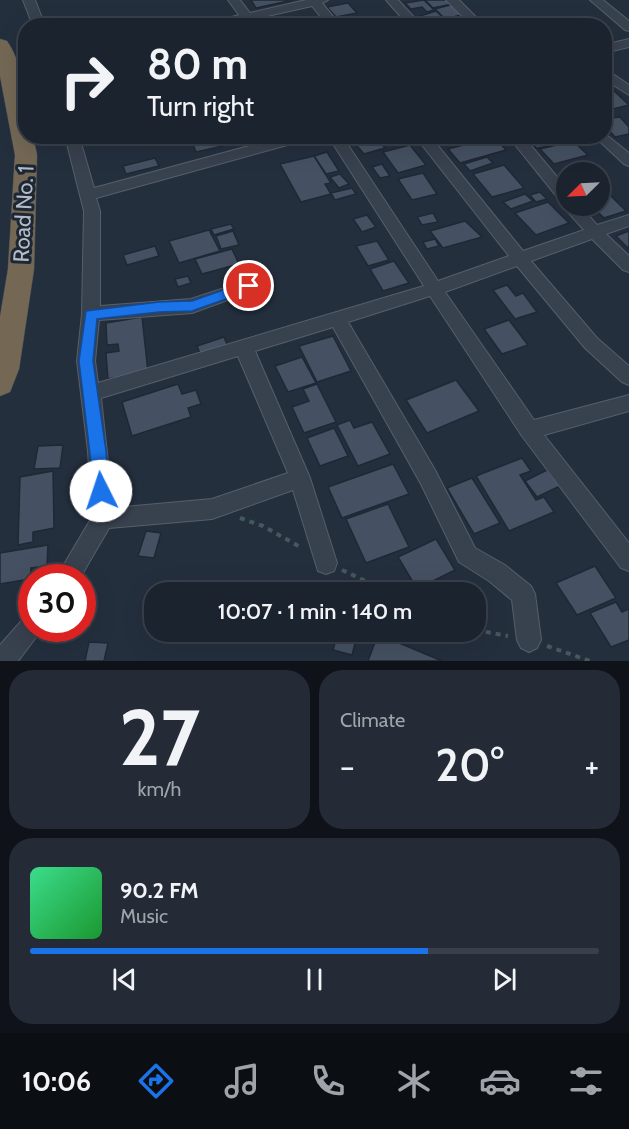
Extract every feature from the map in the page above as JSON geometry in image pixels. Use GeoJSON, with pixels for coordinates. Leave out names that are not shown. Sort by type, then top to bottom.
{"type":"FeatureCollection","features":[{"type":"Feature","properties":{"kind":"highway","name":"Road No. 1"},"geometry":{"type":"LineString","coordinates":[[0,45],[11,71],[18,110]]}},
{"type":"Feature","properties":{"kind":"highway","name":"Road No. 1"},"geometry":{"type":"LineString","coordinates":[[2,374],[21,269],[26,155],[24,144]]}},
{"type":"Feature","properties":{"kind":"street"},"geometry":{"type":"LineString","coordinates":[[29,0],[36,18]]}},
{"type":"Feature","properties":{"kind":"street"},"geometry":{"type":"LineString","coordinates":[[234,0],[248,18]]}},
{"type":"Feature","properties":{"kind":"street"},"geometry":{"type":"LineString","coordinates":[[392,0],[409,18]]}},
{"type":"Feature","properties":{"kind":"street"},"geometry":{"type":"LineString","coordinates":[[452,0],[471,18]]}},
{"type":"Feature","properties":{"kind":"street"},"geometry":{"type":"LineString","coordinates":[[596,0],[629,27]]}},
{"type":"Feature","properties":{"kind":"street"},"geometry":{"type":"LineString","coordinates":[[260,18],[316,1],[329,18]]}},
{"type":"Feature","properties":{"kind":"street"},"geometry":{"type":"LineString","coordinates":[[612,48],[629,43]]}},
{"type":"Feature","properties":{"kind":"street"},"geometry":{"type":"LineString","coordinates":[[612,78],[629,91]]}},
{"type":"Feature","properties":{"kind":"street"},"geometry":{"type":"LineString","coordinates":[[74,144],[92,211],[91,314],[86,361],[98,451],[103,519],[76,564]]}},
{"type":"Feature","properties":{"kind":"street"},"geometry":{"type":"LineString","coordinates":[[88,195],[275,144]]}},
{"type":"Feature","properties":{"kind":"street"},"geometry":{"type":"LineString","coordinates":[[340,144],[434,289],[530,430],[629,560]]}},
{"type":"Feature","properties":{"kind":"street"},"geometry":{"type":"LineString","coordinates":[[428,144],[591,343],[629,377]]}},
{"type":"Feature","properties":{"kind":"street"},"geometry":{"type":"LineString","coordinates":[[522,144],[556,186]]}},
{"type":"Feature","properties":{"kind":"street"},"geometry":{"type":"LineString","coordinates":[[610,144],[629,161]]}},
{"type":"Feature","properties":{"kind":"street"},"geometry":{"type":"LineString","coordinates":[[580,216],[629,266]]}},
{"type":"Feature","properties":{"kind":"street"},"geometry":{"type":"LineString","coordinates":[[89,394],[434,289],[629,220]]}},
{"type":"Feature","properties":{"kind":"street"},"geometry":{"type":"LineString","coordinates":[[91,314],[192,306],[249,286]]}},
{"type":"Feature","properties":{"kind":"street"},"geometry":{"type":"LineString","coordinates":[[337,318],[428,477],[467,555],[497,573],[523,594],[529,640]]}},
{"type":"Feature","properties":{"kind":"street"},"geometry":{"type":"LineString","coordinates":[[244,347],[300,478],[326,563]]}},
{"type":"Feature","properties":{"kind":"street"},"geometry":{"type":"LineString","coordinates":[[530,430],[614,409],[629,402]]}},
{"type":"Feature","properties":{"kind":"street"},"geometry":{"type":"LineString","coordinates":[[103,519],[213,508],[300,478]]}},
{"type":"Feature","properties":{"kind":"street"},"geometry":{"type":"LineString","coordinates":[[2,661],[18,642]]}},
{"type":"Feature","properties":{"kind":"building"},"geometry":{"type":"Polygon","coordinates":[[[251,0],[293,0],[256,8],[251,0]]]}},
{"type":"Feature","properties":{"kind":"building"},"geometry":{"type":"Polygon","coordinates":[[[424,0],[434,10],[427,12],[422,7],[411,9],[405,3],[424,0]]]}},
{"type":"Feature","properties":{"kind":"building"},"geometry":{"type":"Polygon","coordinates":[[[425,0],[448,0],[452,4],[433,8],[425,0]]]}},
{"type":"Feature","properties":{"kind":"building"},"geometry":{"type":"Polygon","coordinates":[[[348,3],[357,13],[336,17],[327,7],[348,3]]]}},
{"type":"Feature","properties":{"kind":"building"},"geometry":{"type":"Polygon","coordinates":[[[454,4],[465,14],[444,18],[435,9],[454,4]]]}},
{"type":"Feature","properties":{"kind":"building"},"geometry":{"type":"Polygon","coordinates":[[[436,11],[444,18],[422,18],[420,16],[436,11]]]}},
{"type":"Feature","properties":{"kind":"building"},"geometry":{"type":"Polygon","coordinates":[[[613,90],[629,105],[612,109],[613,90]]]}},
{"type":"Feature","properties":{"kind":"building"},"geometry":{"type":"Polygon","coordinates":[[[620,117],[629,127],[629,134],[615,137],[612,134],[612,118],[620,117]]]}},
{"type":"Feature","properties":{"kind":"building"},"geometry":{"type":"Polygon","coordinates":[[[193,144],[222,144],[223,146],[196,152],[193,144]]]}},
{"type":"Feature","properties":{"kind":"building"},"geometry":{"type":"Polygon","coordinates":[[[355,144],[382,144],[385,148],[364,154],[355,144]]]}},
{"type":"Feature","properties":{"kind":"building"},"geometry":{"type":"Polygon","coordinates":[[[467,144],[500,144],[506,150],[460,163],[448,149],[467,144]]]}},
{"type":"Feature","properties":{"kind":"building"},"geometry":{"type":"Polygon","coordinates":[[[534,144],[550,144],[551,146],[536,148],[534,144]]]}},
{"type":"Feature","properties":{"kind":"building"},"geometry":{"type":"Polygon","coordinates":[[[561,144],[576,144],[588,155],[556,162],[554,164],[540,149],[561,144]]]}},
{"type":"Feature","properties":{"kind":"building"},"geometry":{"type":"Polygon","coordinates":[[[410,145],[426,165],[398,173],[383,152],[410,145]]]}},
{"type":"Feature","properties":{"kind":"building"},"geometry":{"type":"Polygon","coordinates":[[[327,152],[339,171],[326,174],[314,156],[327,152]]]}},
{"type":"Feature","properties":{"kind":"building"},"geometry":{"type":"Polygon","coordinates":[[[314,156],[331,183],[325,184],[331,194],[301,202],[280,164],[314,156]]]}},
{"type":"Feature","properties":{"kind":"building"},"geometry":{"type":"Polygon","coordinates":[[[487,157],[493,163],[470,171],[464,164],[487,157]]]}},
{"type":"Feature","properties":{"kind":"building"},"geometry":{"type":"Polygon","coordinates":[[[155,158],[159,166],[126,174],[123,166],[155,158]]]}},
{"type":"Feature","properties":{"kind":"building"},"geometry":{"type":"Polygon","coordinates":[[[382,164],[390,176],[380,178],[372,167],[382,164]]]}},
{"type":"Feature","properties":{"kind":"building"},"geometry":{"type":"Polygon","coordinates":[[[504,165],[524,188],[492,197],[473,174],[504,165]]]}},
{"type":"Feature","properties":{"kind":"building"},"geometry":{"type":"Polygon","coordinates":[[[423,173],[437,194],[412,200],[398,179],[423,173]]]}},
{"type":"Feature","properties":{"kind":"building"},"geometry":{"type":"Polygon","coordinates":[[[340,174],[349,184],[339,188],[330,177],[340,174]]]}},
{"type":"Feature","properties":{"kind":"building"},"geometry":{"type":"Polygon","coordinates":[[[352,188],[356,194],[335,200],[331,193],[352,188]]]}},
{"type":"Feature","properties":{"kind":"building"},"geometry":{"type":"Polygon","coordinates":[[[540,192],[547,199],[536,202],[530,195],[540,192]]]}},
{"type":"Feature","properties":{"kind":"building"},"geometry":{"type":"Polygon","coordinates":[[[525,194],[533,201],[511,209],[503,202],[525,194]]]}},
{"type":"Feature","properties":{"kind":"building"},"geometry":{"type":"Polygon","coordinates":[[[610,195],[626,211],[604,218],[602,216],[610,216],[610,195]]]}},
{"type":"Feature","properties":{"kind":"building"},"geometry":{"type":"Polygon","coordinates":[[[548,202],[556,210],[556,216],[562,216],[569,223],[536,235],[515,213],[548,202]]]}},
{"type":"Feature","properties":{"kind":"building"},"geometry":{"type":"Polygon","coordinates":[[[433,213],[438,222],[422,225],[417,217],[433,213]]]}},
{"type":"Feature","properties":{"kind":"building"},"geometry":{"type":"Polygon","coordinates":[[[367,215],[376,227],[362,232],[353,219],[367,215]]]}},
{"type":"Feature","properties":{"kind":"building"},"geometry":{"type":"Polygon","coordinates":[[[465,221],[482,237],[443,248],[430,231],[465,221]]]}},
{"type":"Feature","properties":{"kind":"building"},"geometry":{"type":"Polygon","coordinates":[[[231,224],[234,229],[214,235],[211,229],[231,224]]]}},
{"type":"Feature","properties":{"kind":"building"},"geometry":{"type":"Polygon","coordinates":[[[209,230],[220,251],[179,263],[169,241],[209,230]]]}},
{"type":"Feature","properties":{"kind":"building"},"geometry":{"type":"Polygon","coordinates":[[[233,231],[239,245],[221,249],[216,236],[233,231]]]}},
{"type":"Feature","properties":{"kind":"building"},"geometry":{"type":"Polygon","coordinates":[[[629,231],[629,249],[616,236],[629,231]]]}},
{"type":"Feature","properties":{"kind":"building"},"geometry":{"type":"Polygon","coordinates":[[[435,239],[439,246],[427,249],[423,242],[435,239]]]}},
{"type":"Feature","properties":{"kind":"building"},"geometry":{"type":"Polygon","coordinates":[[[377,241],[389,260],[368,266],[356,246],[377,241]]]}},
{"type":"Feature","properties":{"kind":"building"},"geometry":{"type":"Polygon","coordinates":[[[155,246],[159,256],[127,265],[123,255],[155,246]]]}},
{"type":"Feature","properties":{"kind":"building"},"geometry":{"type":"Polygon","coordinates":[[[232,249],[239,264],[202,274],[195,259],[232,249]]]}},
{"type":"Feature","properties":{"kind":"building"},"geometry":{"type":"Polygon","coordinates":[[[394,261],[409,283],[383,291],[370,269],[394,261]]]}},
{"type":"Feature","properties":{"kind":"building"},"geometry":{"type":"Polygon","coordinates":[[[188,276],[191,283],[178,287],[175,279],[188,276]]]}},
{"type":"Feature","properties":{"kind":"building"},"geometry":{"type":"Polygon","coordinates":[[[507,285],[516,296],[523,293],[537,312],[515,319],[493,290],[507,285]]]}},
{"type":"Feature","properties":{"kind":"building"},"geometry":{"type":"Polygon","coordinates":[[[142,317],[148,372],[108,379],[106,353],[119,351],[118,344],[107,345],[106,323],[142,317]]]}},
{"type":"Feature","properties":{"kind":"building"},"geometry":{"type":"Polygon","coordinates":[[[509,320],[528,345],[502,354],[484,329],[509,320]]]}},
{"type":"Feature","properties":{"kind":"building"},"geometry":{"type":"Polygon","coordinates":[[[333,336],[351,371],[317,382],[299,346],[333,336]]]}},
{"type":"Feature","properties":{"kind":"building"},"geometry":{"type":"Polygon","coordinates":[[[224,337],[228,347],[201,356],[197,346],[224,337]]]}},
{"type":"Feature","properties":{"kind":"building"},"geometry":{"type":"Polygon","coordinates":[[[302,357],[316,383],[288,392],[275,366],[302,357]]]}},
{"type":"Feature","properties":{"kind":"building"},"geometry":{"type":"Polygon","coordinates":[[[456,380],[479,411],[427,433],[406,400],[456,380]]]}},
{"type":"Feature","properties":{"kind":"building"},"geometry":{"type":"Polygon","coordinates":[[[178,384],[182,394],[196,390],[201,404],[188,408],[191,417],[132,436],[122,402],[178,384]]]}},
{"type":"Feature","properties":{"kind":"building"},"geometry":{"type":"Polygon","coordinates":[[[317,384],[336,422],[304,433],[292,407],[309,401],[303,389],[317,384]]]}},
{"type":"Feature","properties":{"kind":"building"},"geometry":{"type":"Polygon","coordinates":[[[350,420],[354,428],[372,422],[390,454],[358,466],[337,425],[350,420]]]}},
{"type":"Feature","properties":{"kind":"building"},"geometry":{"type":"Polygon","coordinates":[[[334,428],[348,456],[320,466],[307,438],[334,428]]]}},
{"type":"Feature","properties":{"kind":"building"},"geometry":{"type":"Polygon","coordinates":[[[63,445],[60,468],[34,469],[38,446],[63,445]]]}},
{"type":"Feature","properties":{"kind":"building"},"geometry":{"type":"Polygon","coordinates":[[[522,458],[531,471],[520,475],[536,500],[544,497],[554,512],[509,531],[476,476],[522,458]]]}},
{"type":"Feature","properties":{"kind":"building"},"geometry":{"type":"Polygon","coordinates":[[[393,464],[409,494],[342,518],[328,487],[393,464]]]}},
{"type":"Feature","properties":{"kind":"building"},"geometry":{"type":"Polygon","coordinates":[[[547,470],[560,486],[537,497],[525,481],[547,470]]]}},
{"type":"Feature","properties":{"kind":"building"},"geometry":{"type":"Polygon","coordinates":[[[53,471],[54,528],[33,532],[33,542],[18,545],[20,477],[53,471]]]}},
{"type":"Feature","properties":{"kind":"building"},"geometry":{"type":"Polygon","coordinates":[[[472,478],[500,523],[474,534],[447,488],[472,478]]]}},
{"type":"Feature","properties":{"kind":"building"},"geometry":{"type":"Polygon","coordinates":[[[388,504],[409,547],[366,563],[346,519],[388,504]]]}},
{"type":"Feature","properties":{"kind":"building"},"geometry":{"type":"Polygon","coordinates":[[[146,531],[161,533],[154,558],[138,556],[146,531]]]}},
{"type":"Feature","properties":{"kind":"building"},"geometry":{"type":"Polygon","coordinates":[[[436,539],[455,570],[431,582],[413,582],[398,557],[436,539]]]}},
{"type":"Feature","properties":{"kind":"building"},"geometry":{"type":"Polygon","coordinates":[[[48,545],[47,564],[18,564],[18,581],[0,584],[0,553],[48,545]]]}},
{"type":"Feature","properties":{"kind":"building"},"geometry":{"type":"Polygon","coordinates":[[[595,566],[616,598],[577,615],[556,583],[595,566]]]}},
{"type":"Feature","properties":{"kind":"building"},"geometry":{"type":"Polygon","coordinates":[[[616,602],[622,612],[629,609],[629,640],[611,647],[590,613],[616,602]]]}},
{"type":"Feature","properties":{"kind":"building"},"geometry":{"type":"Polygon","coordinates":[[[89,642],[108,643],[104,661],[85,661],[89,642]]]}},
{"type":"Feature","properties":{"kind":"building"},"geometry":{"type":"Polygon","coordinates":[[[335,642],[355,642],[352,655],[333,650],[335,642]]]}},
{"type":"Feature","properties":{"kind":"building"},"geometry":{"type":"Polygon","coordinates":[[[375,642],[397,642],[442,661],[368,661],[375,642]]]}},
{"type":"Feature","properties":{"kind":"route"},"geometry":{"type":"LineString","coordinates":[[101,491],[86,361],[91,314],[192,306],[249,286]]}}]}
